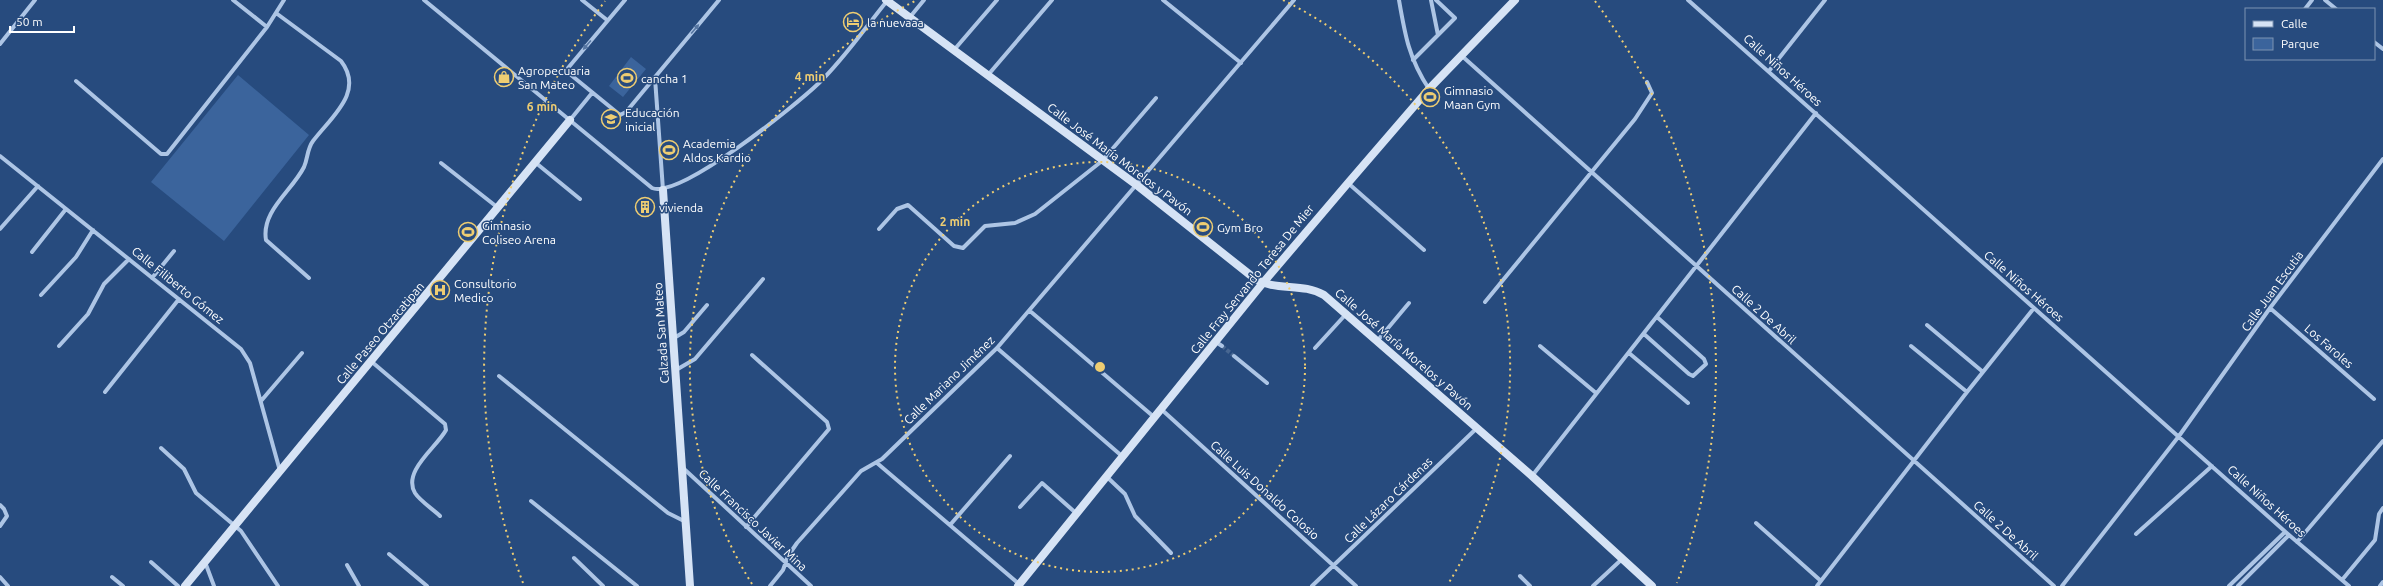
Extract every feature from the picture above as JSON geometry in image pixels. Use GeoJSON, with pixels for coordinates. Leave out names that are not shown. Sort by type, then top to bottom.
{"type":"FeatureCollection","features":[{"type":"Feature","properties":{"kind":"main road","name":"Calle José María Morelos y Pavón"},"geometry":{"type":"LineString","coordinates":[[887,0],[1102,161],[1138,186],[1262,284],[1311,288],[1324,295],[1347,313],[1532,476],[1621,560],[1652,586]]}},
{"type":"Feature","properties":{"kind":"main road","name":"Calle Fray Servando Teresa De Mier"},"geometry":{"type":"LineString","coordinates":[[1019,585],[1161,409],[1219,344],[1262,284],[1348,182],[1429,89],[1515,0]]}},
{"type":"Feature","properties":{"kind":"main road","name":"Calle Paseo Otzacatipan"},"geometry":{"type":"LineString","coordinates":[[185,586],[372,362],[570,120]]}},
{"type":"Feature","properties":{"kind":"main road","name":"Calzada San Mateo"},"geometry":{"type":"LineString","coordinates":[[663,190],[690,586]]}},
{"type":"Feature","properties":{"kind":"street"},"geometry":{"type":"LineString","coordinates":[[0,44],[35,0]]}},
{"type":"Feature","properties":{"kind":"street"},"geometry":{"type":"LineString","coordinates":[[233,0],[267,27]]}},
{"type":"Feature","properties":{"kind":"street"},"geometry":{"type":"LineString","coordinates":[[76,81],[161,154],[165,155],[267,27],[284,0]]}},
{"type":"Feature","properties":{"kind":"street"},"geometry":{"type":"LineString","coordinates":[[424,0],[652,188],[663,190],[689,179],[710,166],[808,93],[831,70],[887,0]]}},
{"type":"Feature","properties":{"kind":"street"},"geometry":{"type":"LineString","coordinates":[[582,0],[607,20]]}},
{"type":"Feature","properties":{"kind":"street"},"geometry":{"type":"LineString","coordinates":[[625,0],[568,68],[571,75],[618,114],[622,115],[655,78],[719,0]]}},
{"type":"Feature","properties":{"kind":"street"},"geometry":{"type":"LineString","coordinates":[[910,17],[924,0]]}},
{"type":"Feature","properties":{"kind":"street"},"geometry":{"type":"LineString","coordinates":[[954,50],[997,0]]}},
{"type":"Feature","properties":{"kind":"street"},"geometry":{"type":"LineString","coordinates":[[987,75],[1052,0]]}},
{"type":"Feature","properties":{"kind":"street"},"geometry":{"type":"LineString","coordinates":[[1163,0],[1241,63]]}},
{"type":"Feature","properties":{"kind":"street","name":"Calle Mariano Jiménez"},"geometry":{"type":"LineString","coordinates":[[770,586],[783,570],[788,556],[797,543],[865,468],[877,463],[997,348],[1138,186],[1294,0]]}},
{"type":"Feature","properties":{"kind":"street"},"geometry":{"type":"LineString","coordinates":[[1399,0],[1406,41],[1413,60],[1429,89]]}},
{"type":"Feature","properties":{"kind":"street"},"geometry":{"type":"LineString","coordinates":[[1431,0],[1438,36]]}},
{"type":"Feature","properties":{"kind":"street"},"geometry":{"type":"LineString","coordinates":[[1413,60],[1455,18],[1453,14],[1436,0]]}},
{"type":"Feature","properties":{"kind":"street","name":"Calle Niños Héroes"},"geometry":{"type":"LineString","coordinates":[[1688,0],[2285,532],[2349,586]]}},
{"type":"Feature","properties":{"kind":"street"},"geometry":{"type":"LineString","coordinates":[[1769,71],[1825,0]]}},
{"type":"Feature","properties":{"kind":"street"},"geometry":{"type":"LineString","coordinates":[[2306,8],[2312,0]]}},
{"type":"Feature","properties":{"kind":"street"},"geometry":{"type":"LineString","coordinates":[[2325,0],[2335,8]]}},
{"type":"Feature","properties":{"kind":"street"},"geometry":{"type":"LineString","coordinates":[[276,13],[341,61],[345,66],[350,83],[349,92],[342,107],[309,147],[304,166],[265,224],[266,240],[309,278]]}},
{"type":"Feature","properties":{"kind":"street"},"geometry":{"type":"LineString","coordinates":[[2375,43],[2383,49]]}},
{"type":"Feature","properties":{"kind":"street","name":"Calle 2 De Abril"},"geometry":{"type":"LineString","coordinates":[[1462,56],[2054,586]]}},
{"type":"Feature","properties":{"kind":"street","name":"Calzada San Mateo"},"geometry":{"type":"LineString","coordinates":[[655,78],[663,190]]}},
{"type":"Feature","properties":{"kind":"street"},"geometry":{"type":"LineString","coordinates":[[1485,302],[1591,172],[1596,168],[1649,100],[1652,92],[1647,82]]}},
{"type":"Feature","properties":{"kind":"street","name":"Calle Paseo Otzacatipan"},"geometry":{"type":"LineString","coordinates":[[570,120],[592,93]]}},
{"type":"Feature","properties":{"kind":"street"},"geometry":{"type":"LineString","coordinates":[[879,229],[897,209],[908,205],[954,246],[963,248],[985,226],[1015,223],[1035,214],[1102,161],[1156,98]]}},
{"type":"Feature","properties":{"kind":"street"},"geometry":{"type":"LineString","coordinates":[[1532,476],[1816,113]]}},
{"type":"Feature","properties":{"kind":"street","name":"Calle Filiberto Gómez"},"geometry":{"type":"LineString","coordinates":[[0,156],[241,349],[250,363],[280,472]]}},
{"type":"Feature","properties":{"kind":"street","name":"Calle Juan Escutia"},"geometry":{"type":"LineString","coordinates":[[2062,586],[2179,436],[2270,308],[2383,159]]}},
{"type":"Feature","properties":{"kind":"street"},"geometry":{"type":"LineString","coordinates":[[536,163],[580,199]]}},
{"type":"Feature","properties":{"kind":"street"},"geometry":{"type":"LineString","coordinates":[[441,164],[498,208]]}},
{"type":"Feature","properties":{"kind":"street"},"geometry":{"type":"LineString","coordinates":[[1348,182],[1424,250]]}},
{"type":"Feature","properties":{"kind":"street"},"geometry":{"type":"LineString","coordinates":[[0,229],[38,186]]}},
{"type":"Feature","properties":{"kind":"street"},"geometry":{"type":"LineString","coordinates":[[32,252],[66,209]]}},
{"type":"Feature","properties":{"kind":"street"},"geometry":{"type":"LineString","coordinates":[[41,295],[76,257],[93,230]]}},
{"type":"Feature","properties":{"kind":"street"},"geometry":{"type":"LineString","coordinates":[[152,278],[174,251]]}},
{"type":"Feature","properties":{"kind":"street"},"geometry":{"type":"LineString","coordinates":[[59,346],[88,314],[104,284],[129,259]]}},
{"type":"Feature","properties":{"kind":"street"},"geometry":{"type":"LineString","coordinates":[[676,370],[695,359],[763,279]]}},
{"type":"Feature","properties":{"kind":"street"},"geometry":{"type":"LineString","coordinates":[[105,392],[179,299]]}},
{"type":"Feature","properties":{"kind":"street"},"geometry":{"type":"LineString","coordinates":[[1378,340],[1409,303]]}},
{"type":"Feature","properties":{"kind":"street"},"geometry":{"type":"LineString","coordinates":[[674,338],[684,332],[707,305]]}},
{"type":"Feature","properties":{"kind":"street"},"geometry":{"type":"LineString","coordinates":[[1817,586],[2034,308]]}},
{"type":"Feature","properties":{"kind":"street","name":"Los Faroles"},"geometry":{"type":"LineString","coordinates":[[2270,308],[2374,399]]}},
{"type":"Feature","properties":{"kind":"street"},"geometry":{"type":"LineString","coordinates":[[1030,311],[1154,418]]}},
{"type":"Feature","properties":{"kind":"street"},"geometry":{"type":"LineString","coordinates":[[1315,348],[1347,313]]}},
{"type":"Feature","properties":{"kind":"street"},"geometry":{"type":"LineString","coordinates":[[1644,334],[1693,376],[1697,374],[1706,364],[1704,359],[1657,317]]}},
{"type":"Feature","properties":{"kind":"street"},"geometry":{"type":"LineString","coordinates":[[1926,325],[1983,372]]}},
{"type":"Feature","properties":{"kind":"street"},"geometry":{"type":"LineString","coordinates":[[1540,346],[1596,393]]}},
{"type":"Feature","properties":{"kind":"street"},"geometry":{"type":"LineString","coordinates":[[1911,346],[1967,392]]}},
{"type":"Feature","properties":{"kind":"street"},"geometry":{"type":"LineString","coordinates":[[997,348],[1123,457]]}},
{"type":"Feature","properties":{"kind":"street"},"geometry":{"type":"LineString","coordinates":[[261,401],[302,353]]}},
{"type":"Feature","properties":{"kind":"street"},"geometry":{"type":"LineString","coordinates":[[1629,353],[1688,403]]}},
{"type":"Feature","properties":{"kind":"street"},"geometry":{"type":"LineString","coordinates":[[746,527],[829,428],[827,422],[752,355]]}},
{"type":"Feature","properties":{"kind":"street"},"geometry":{"type":"LineString","coordinates":[[1234,356],[1267,384]]}},
{"type":"Feature","properties":{"kind":"street"},"geometry":{"type":"LineString","coordinates":[[372,362],[445,424],[446,430],[442,437],[417,468],[412,479],[416,494],[440,516]]}},
{"type":"Feature","properties":{"kind":"street"},"geometry":{"type":"LineString","coordinates":[[499,376],[668,513],[686,522]]}},
{"type":"Feature","properties":{"kind":"street","name":"Calle Luis Donaldo Colosio"},"geometry":{"type":"LineString","coordinates":[[1161,409],[1356,586]]}},
{"type":"Feature","properties":{"kind":"street","name":"Calle Lázaro Cárdenas"},"geometry":{"type":"LineString","coordinates":[[1312,586],[1477,428]]}},
{"type":"Feature","properties":{"kind":"street"},"geometry":{"type":"LineString","coordinates":[[2297,542],[2383,441]]}},
{"type":"Feature","properties":{"kind":"street"},"geometry":{"type":"LineString","coordinates":[[161,448],[184,470],[196,493],[235,525],[247,538],[278,586]]}},
{"type":"Feature","properties":{"kind":"street"},"geometry":{"type":"LineString","coordinates":[[950,525],[1010,456]]}},
{"type":"Feature","properties":{"kind":"street","name":"Calle Fray Servando Teresa De Mier"},"geometry":{"type":"LineString","coordinates":[[877,463],[1019,585]]}},
{"type":"Feature","properties":{"kind":"street"},"geometry":{"type":"LineString","coordinates":[[2136,534],[2212,466]]}},
{"type":"Feature","properties":{"kind":"street","name":"Calle Francisco Javier Mina"},"geometry":{"type":"LineString","coordinates":[[683,468],[811,586]]}},
{"type":"Feature","properties":{"kind":"street"},"geometry":{"type":"LineString","coordinates":[[1107,477],[1125,494],[1135,516],[1171,554]]}},
{"type":"Feature","properties":{"kind":"street"},"geometry":{"type":"LineString","coordinates":[[1020,508],[1042,483],[1077,514]]}},
{"type":"Feature","properties":{"kind":"street"},"geometry":{"type":"LineString","coordinates":[[531,501],[637,586]]}},
{"type":"Feature","properties":{"kind":"street"},"geometry":{"type":"LineString","coordinates":[[0,505],[4,509],[6,516],[0,526]]}},
{"type":"Feature","properties":{"kind":"street"},"geometry":{"type":"LineString","coordinates":[[2342,580],[2375,540],[2379,514],[2383,508]]}},
{"type":"Feature","properties":{"kind":"street"},"geometry":{"type":"LineString","coordinates":[[1756,523],[1821,581]]}},
{"type":"Feature","properties":{"kind":"street"},"geometry":{"type":"LineString","coordinates":[[2229,586],[2285,532]]}},
{"type":"Feature","properties":{"kind":"street"},"geometry":{"type":"LineString","coordinates":[[2238,586],[2289,535]]}},
{"type":"Feature","properties":{"kind":"street"},"geometry":{"type":"LineString","coordinates":[[389,554],[427,586]]}},
{"type":"Feature","properties":{"kind":"street"},"geometry":{"type":"LineString","coordinates":[[574,558],[603,586]]}},
{"type":"Feature","properties":{"kind":"street"},"geometry":{"type":"LineString","coordinates":[[1592,586],[1621,560]]}},
{"type":"Feature","properties":{"kind":"street"},"geometry":{"type":"LineString","coordinates":[[205,561],[214,586]]}},
{"type":"Feature","properties":{"kind":"street"},"geometry":{"type":"LineString","coordinates":[[151,562],[178,586]]}},
{"type":"Feature","properties":{"kind":"street"},"geometry":{"type":"LineString","coordinates":[[347,565],[359,586]]}},
{"type":"Feature","properties":{"kind":"street"},"geometry":{"type":"LineString","coordinates":[[1520,576],[1530,586]]}},
{"type":"Feature","properties":{"kind":"street"},"geometry":{"type":"LineString","coordinates":[[0,577],[8,586]]}},
{"type":"Feature","properties":{"kind":"street"},"geometry":{"type":"LineString","coordinates":[[112,577],[123,586]]}},
{"type":"Feature","properties":{"kind":"street"},"geometry":{"type":"LineString","coordinates":[[2380,586],[2383,582]]}},
{"type":"Feature","properties":{"kind":"green space","name":"cancha 1"},"geometry":{"type":"Polygon","coordinates":[[[631,57],[646,69],[623,97],[609,86],[631,57]]]}},
{"type":"Feature","properties":{"kind":"green space"},"geometry":{"type":"Polygon","coordinates":[[[238,75],[309,135],[224,241],[151,182],[238,75]]]}},
{"type":"Feature","properties":{"kind":"tunnel"},"geometry":{"type":"LineString","coordinates":[[1222,346],[1234,356]]}},
{"type":"Feature","properties":{"kind":"place","name":"la nuevaaa"},"geometry":{"type":"Point","coordinates":[853,22]}},
{"type":"Feature","properties":{"kind":"place","name":"Agropecuaria San Mateo"},"geometry":{"type":"Point","coordinates":[504,77]}},
{"type":"Feature","properties":{"kind":"place","name":"cancha 1"},"geometry":{"type":"Point","coordinates":[627,78]}},
{"type":"Feature","properties":{"kind":"place","name":"Gimnasio Maan Gym"},"geometry":{"type":"Point","coordinates":[1430,97]}},
{"type":"Feature","properties":{"kind":"place","name":"Educación inicial"},"geometry":{"type":"Point","coordinates":[611,119]}},
{"type":"Feature","properties":{"kind":"place","name":"Academia Aldos Kardio"},"geometry":{"type":"Point","coordinates":[669,150]}},
{"type":"Feature","properties":{"kind":"place","name":"vivienda"},"geometry":{"type":"Point","coordinates":[645,207]}},
{"type":"Feature","properties":{"kind":"place","name":"Gym Bro"},"geometry":{"type":"Point","coordinates":[1203,227]}},
{"type":"Feature","properties":{"kind":"place","name":"Gimnasio Coliseo Arena"},"geometry":{"type":"Point","coordinates":[468,232]}},
{"type":"Feature","properties":{"kind":"place","name":"Consultorio Medico"},"geometry":{"type":"Point","coordinates":[440,290]}}]}
